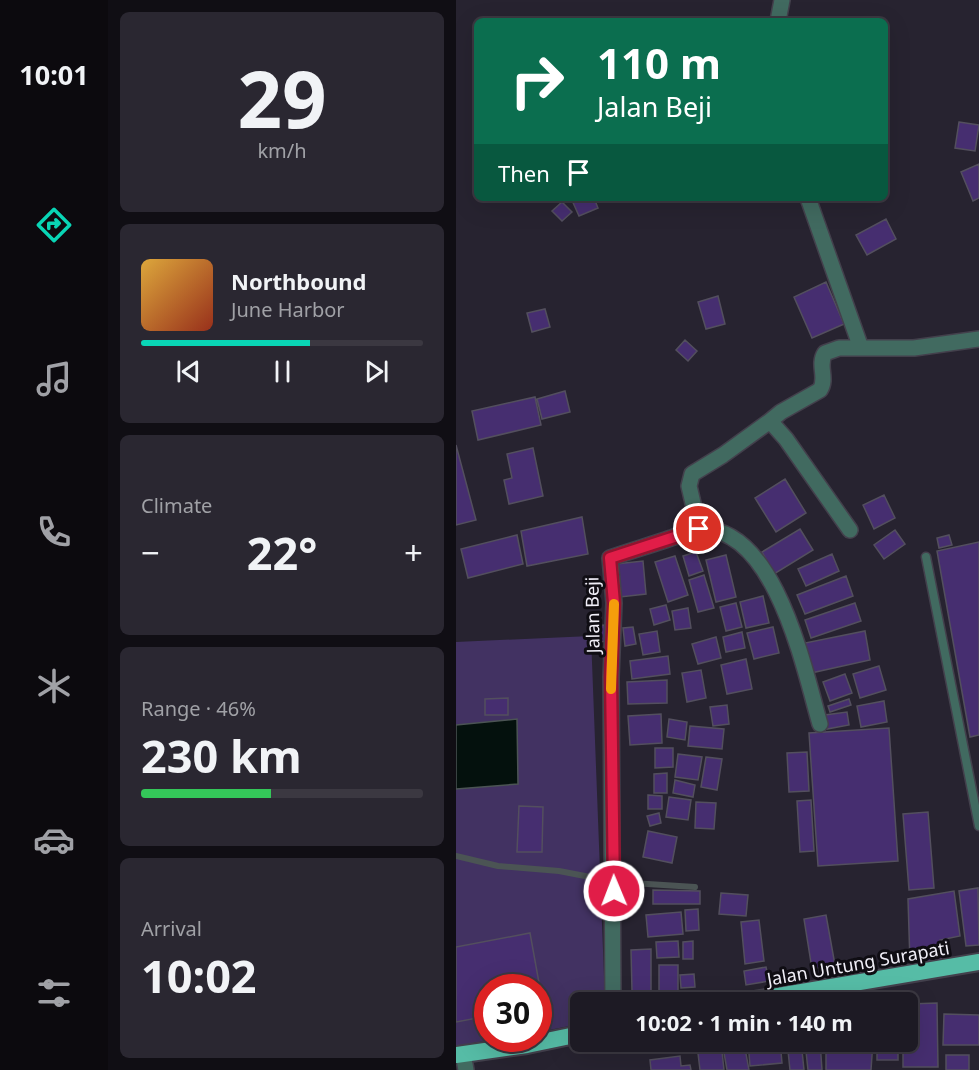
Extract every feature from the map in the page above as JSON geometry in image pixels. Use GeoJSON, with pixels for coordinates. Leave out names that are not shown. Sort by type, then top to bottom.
{"type":"FeatureCollection","features":[{"type":"Feature","properties":{"kind":"highway","name":"Jalan Untung Surapati"},"geometry":{"type":"LineString","coordinates":[[801,992],[979,962]]}},
{"type":"Feature","properties":{"kind":"highway"},"geometry":{"type":"LineString","coordinates":[[462,1060],[570,1036]]}},
{"type":"Feature","properties":{"kind":"street"},"geometry":{"type":"LineString","coordinates":[[779,18],[782,0]]}},
{"type":"Feature","properties":{"kind":"street"},"geometry":{"type":"LineString","coordinates":[[809,201],[861,348]]}},
{"type":"Feature","properties":{"kind":"street"},"geometry":{"type":"LineString","coordinates":[[699,529],[689,486],[692,474],[723,455],[781,412],[820,390],[824,381],[821,364],[825,353],[839,348],[914,348],[979,339]]}},
{"type":"Feature","properties":{"kind":"street"},"geometry":{"type":"LineString","coordinates":[[770,422],[786,439],[850,530]]}},
{"type":"Feature","properties":{"kind":"street","name":"Jalan Beji"},"geometry":{"type":"LineString","coordinates":[[613,992],[611,677],[614,603],[610,558],[699,529],[726,533],[740,542],[768,576],[779,597],[820,724]]}},
{"type":"Feature","properties":{"kind":"lane"},"geometry":{"type":"LineString","coordinates":[[926,557],[979,826]]}},
{"type":"Feature","properties":{"kind":"shaded area"},"geometry":{"type":"Polygon","coordinates":[[[591,636],[605,992],[570,992],[570,1026],[552,1029],[552,974],[474,974],[474,1043],[456,1046],[456,642],[591,636]]]}},
{"type":"Feature","properties":{"kind":"shaded area"},"geometry":{"type":"Polygon","coordinates":[[[517,719],[518,784],[456,789],[456,725],[517,719]]]}},
{"type":"Feature","properties":{"kind":"building"},"geometry":{"type":"Polygon","coordinates":[[[959,122],[979,125],[975,151],[955,148],[959,122]]]}},
{"type":"Feature","properties":{"kind":"building"},"geometry":{"type":"Polygon","coordinates":[[[979,164],[979,198],[973,201],[961,172],[979,164]]]}},
{"type":"Feature","properties":{"kind":"building"},"geometry":{"type":"Polygon","coordinates":[[[572,201],[595,201],[598,208],[579,216],[572,201]]]}},
{"type":"Feature","properties":{"kind":"building"},"geometry":{"type":"Polygon","coordinates":[[[562,202],[572,212],[562,221],[552,211],[562,202]]]}},
{"type":"Feature","properties":{"kind":"building"},"geometry":{"type":"Polygon","coordinates":[[[886,219],[896,239],[867,255],[856,235],[886,219]]]}},
{"type":"Feature","properties":{"kind":"building"},"geometry":{"type":"Polygon","coordinates":[[[826,282],[844,324],[812,338],[794,297],[826,282]]]}},
{"type":"Feature","properties":{"kind":"building"},"geometry":{"type":"Polygon","coordinates":[[[718,296],[725,324],[706,329],[698,302],[718,296]]]}},
{"type":"Feature","properties":{"kind":"building"},"geometry":{"type":"Polygon","coordinates":[[[545,309],[550,327],[532,332],[527,313],[545,309]]]}},
{"type":"Feature","properties":{"kind":"building"},"geometry":{"type":"Polygon","coordinates":[[[685,340],[697,351],[688,361],[676,350],[685,340]]]}},
{"type":"Feature","properties":{"kind":"building"},"geometry":{"type":"Polygon","coordinates":[[[565,391],[570,412],[542,419],[537,399],[565,391]]]}},
{"type":"Feature","properties":{"kind":"building"},"geometry":{"type":"Polygon","coordinates":[[[535,397],[541,425],[478,440],[472,411],[535,397]]]}},
{"type":"Feature","properties":{"kind":"building"},"geometry":{"type":"Polygon","coordinates":[[[456,445],[476,520],[456,525],[456,445]]]}},
{"type":"Feature","properties":{"kind":"building"},"geometry":{"type":"Polygon","coordinates":[[[533,448],[543,496],[509,504],[504,480],[512,478],[507,454],[533,448]]]}},
{"type":"Feature","properties":{"kind":"building"},"geometry":{"type":"Polygon","coordinates":[[[785,479],[806,513],[776,532],[755,498],[785,479]]]}},
{"type":"Feature","properties":{"kind":"building"},"geometry":{"type":"Polygon","coordinates":[[[884,495],[895,518],[874,529],[863,505],[884,495]]]}},
{"type":"Feature","properties":{"kind":"building"},"geometry":{"type":"Polygon","coordinates":[[[582,517],[588,554],[527,566],[521,531],[582,517]]]}},
{"type":"Feature","properties":{"kind":"building"},"geometry":{"type":"Polygon","coordinates":[[[800,529],[813,550],[774,574],[762,552],[800,529]]]}},
{"type":"Feature","properties":{"kind":"building"},"geometry":{"type":"Polygon","coordinates":[[[895,530],[905,544],[884,559],[874,545],[895,530]]]}},
{"type":"Feature","properties":{"kind":"building"},"geometry":{"type":"Polygon","coordinates":[[[517,535],[523,564],[468,578],[461,549],[517,535]]]}},
{"type":"Feature","properties":{"kind":"building"},"geometry":{"type":"Polygon","coordinates":[[[949,535],[952,545],[939,548],[937,538],[949,535]]]}},
{"type":"Feature","properties":{"kind":"building"},"geometry":{"type":"Polygon","coordinates":[[[979,542],[979,735],[970,737],[937,551],[979,542]]]}},
{"type":"Feature","properties":{"kind":"building"},"geometry":{"type":"Polygon","coordinates":[[[696,552],[703,571],[689,576],[683,556],[696,552]]]}},
{"type":"Feature","properties":{"kind":"building"},"geometry":{"type":"Polygon","coordinates":[[[832,554],[839,571],[806,586],[798,569],[832,554]]]}},
{"type":"Feature","properties":{"kind":"building"},"geometry":{"type":"Polygon","coordinates":[[[726,555],[736,597],[716,602],[706,560],[726,555]]]}},
{"type":"Feature","properties":{"kind":"building"},"geometry":{"type":"Polygon","coordinates":[[[675,556],[688,595],[668,602],[655,562],[675,556]]]}},
{"type":"Feature","properties":{"kind":"building"},"geometry":{"type":"Polygon","coordinates":[[[643,561],[646,594],[620,597],[616,564],[643,561]]]}},
{"type":"Feature","properties":{"kind":"building"},"geometry":{"type":"Polygon","coordinates":[[[704,575],[714,608],[698,612],[689,580],[704,575]]]}},
{"type":"Feature","properties":{"kind":"building"},"geometry":{"type":"Polygon","coordinates":[[[846,576],[853,596],[805,614],[797,595],[846,576]]]}},
{"type":"Feature","properties":{"kind":"building"},"geometry":{"type":"Polygon","coordinates":[[[763,596],[769,623],[746,628],[740,602],[763,596]]]}},
{"type":"Feature","properties":{"kind":"building"},"geometry":{"type":"Polygon","coordinates":[[[736,603],[742,627],[726,631],[720,607],[736,603]]]}},
{"type":"Feature","properties":{"kind":"building"},"geometry":{"type":"Polygon","coordinates":[[[855,603],[861,621],[811,638],[805,620],[855,603]]]}},
{"type":"Feature","properties":{"kind":"building"},"geometry":{"type":"Polygon","coordinates":[[[666,605],[670,620],[654,625],[650,609],[666,605]]]}},
{"type":"Feature","properties":{"kind":"building"},"geometry":{"type":"Polygon","coordinates":[[[688,608],[691,628],[675,630],[672,611],[688,608]]]}},
{"type":"Feature","properties":{"kind":"building"},"geometry":{"type":"Polygon","coordinates":[[[604,625],[606,641],[595,643],[593,626],[604,625]]]}},
{"type":"Feature","properties":{"kind":"building"},"geometry":{"type":"Polygon","coordinates":[[[633,627],[636,644],[625,646],[623,628],[633,627]]]}},
{"type":"Feature","properties":{"kind":"building"},"geometry":{"type":"Polygon","coordinates":[[[773,627],[779,653],[754,659],[747,633],[773,627]]]}},
{"type":"Feature","properties":{"kind":"building"},"geometry":{"type":"Polygon","coordinates":[[[657,631],[660,652],[643,655],[639,634],[657,631]]]}},
{"type":"Feature","properties":{"kind":"building"},"geometry":{"type":"Polygon","coordinates":[[[865,631],[870,660],[811,673],[805,643],[865,631]]]}},
{"type":"Feature","properties":{"kind":"building"},"geometry":{"type":"Polygon","coordinates":[[[742,632],[745,648],[726,652],[723,637],[742,632]]]}},
{"type":"Feature","properties":{"kind":"building"},"geometry":{"type":"Polygon","coordinates":[[[716,637],[721,658],[698,664],[692,644],[716,637]]]}},
{"type":"Feature","properties":{"kind":"building"},"geometry":{"type":"Polygon","coordinates":[[[668,656],[670,674],[632,679],[630,661],[668,656]]]}},
{"type":"Feature","properties":{"kind":"building"},"geometry":{"type":"Polygon","coordinates":[[[746,659],[752,689],[727,694],[721,665],[746,659]]]}},
{"type":"Feature","properties":{"kind":"building"},"geometry":{"type":"Polygon","coordinates":[[[879,666],[886,690],[860,698],[853,674],[879,666]]]}},
{"type":"Feature","properties":{"kind":"building"},"geometry":{"type":"Polygon","coordinates":[[[701,670],[706,698],[687,702],[682,673],[701,670]]]}},
{"type":"Feature","properties":{"kind":"building"},"geometry":{"type":"Polygon","coordinates":[[[845,674],[852,693],[830,701],[823,682],[845,674]]]}},
{"type":"Feature","properties":{"kind":"building"},"geometry":{"type":"Polygon","coordinates":[[[667,680],[667,703],[628,704],[627,682],[667,680]]]}},
{"type":"Feature","properties":{"kind":"building"},"geometry":{"type":"Polygon","coordinates":[[[508,698],[508,715],[485,715],[485,699],[508,698]]]}},
{"type":"Feature","properties":{"kind":"building"},"geometry":{"type":"Polygon","coordinates":[[[849,699],[851,705],[830,712],[828,706],[849,699]]]}},
{"type":"Feature","properties":{"kind":"building"},"geometry":{"type":"Polygon","coordinates":[[[884,701],[887,722],[861,727],[857,706],[884,701]]]}},
{"type":"Feature","properties":{"kind":"building"},"geometry":{"type":"Polygon","coordinates":[[[727,705],[729,724],[713,726],[710,707],[727,705]]]}},
{"type":"Feature","properties":{"kind":"building"},"geometry":{"type":"Polygon","coordinates":[[[847,712],[849,725],[827,729],[825,715],[847,712]]]}},
{"type":"Feature","properties":{"kind":"building"},"geometry":{"type":"Polygon","coordinates":[[[661,714],[662,743],[630,745],[628,716],[661,714]]]}},
{"type":"Feature","properties":{"kind":"building"},"geometry":{"type":"Polygon","coordinates":[[[669,719],[687,722],[685,740],[667,737],[669,719]]]}},
{"type":"Feature","properties":{"kind":"building"},"geometry":{"type":"Polygon","coordinates":[[[690,726],[724,729],[722,749],[688,746],[690,726]]]}},
{"type":"Feature","properties":{"kind":"building"},"geometry":{"type":"Polygon","coordinates":[[[889,728],[898,861],[818,866],[809,733],[889,728]]]}},
{"type":"Feature","properties":{"kind":"building"},"geometry":{"type":"Polygon","coordinates":[[[655,748],[673,748],[673,767],[655,768],[655,748]]]}},
{"type":"Feature","properties":{"kind":"building"},"geometry":{"type":"Polygon","coordinates":[[[807,752],[809,791],[789,792],[787,753],[807,752]]]}},
{"type":"Feature","properties":{"kind":"building"},"geometry":{"type":"Polygon","coordinates":[[[678,754],[702,757],[698,780],[675,777],[678,754]]]}},
{"type":"Feature","properties":{"kind":"building"},"geometry":{"type":"Polygon","coordinates":[[[706,757],[722,759],[717,790],[701,787],[706,757]]]}},
{"type":"Feature","properties":{"kind":"building"},"geometry":{"type":"Polygon","coordinates":[[[667,773],[667,793],[654,793],[654,774],[667,773]]]}},
{"type":"Feature","properties":{"kind":"building"},"geometry":{"type":"Polygon","coordinates":[[[675,780],[695,785],[693,797],[673,793],[675,780]]]}},
{"type":"Feature","properties":{"kind":"building"},"geometry":{"type":"Polygon","coordinates":[[[648,795],[662,796],[662,809],[648,809],[648,795]]]}},
{"type":"Feature","properties":{"kind":"building"},"geometry":{"type":"Polygon","coordinates":[[[669,797],[691,800],[688,820],[666,817],[669,797]]]}},
{"type":"Feature","properties":{"kind":"building"},"geometry":{"type":"Polygon","coordinates":[[[811,800],[814,851],[800,852],[797,801],[811,800]]]}},
{"type":"Feature","properties":{"kind":"building"},"geometry":{"type":"Polygon","coordinates":[[[696,802],[716,803],[714,829],[695,828],[696,802]]]}},
{"type":"Feature","properties":{"kind":"building"},"geometry":{"type":"Polygon","coordinates":[[[519,806],[543,807],[542,852],[517,852],[519,806]]]}},
{"type":"Feature","properties":{"kind":"building"},"geometry":{"type":"Polygon","coordinates":[[[928,812],[934,888],[909,890],[903,814],[928,812]]]}},
{"type":"Feature","properties":{"kind":"building"},"geometry":{"type":"Polygon","coordinates":[[[659,813],[661,823],[650,826],[647,816],[659,813]]]}},
{"type":"Feature","properties":{"kind":"building"},"geometry":{"type":"Polygon","coordinates":[[[648,831],[677,837],[672,863],[643,857],[648,831]]]}},
{"type":"Feature","properties":{"kind":"building"},"geometry":{"type":"Polygon","coordinates":[[[978,888],[979,945],[966,946],[959,891],[978,888]]]}},
{"type":"Feature","properties":{"kind":"building"},"geometry":{"type":"Polygon","coordinates":[[[653,890],[700,891],[700,904],[653,904],[653,890]]]}},
{"type":"Feature","properties":{"kind":"building"},"geometry":{"type":"Polygon","coordinates":[[[954,891],[960,936],[940,940],[942,960],[910,963],[908,899],[954,891]]]}},
{"type":"Feature","properties":{"kind":"building"},"geometry":{"type":"Polygon","coordinates":[[[721,893],[748,895],[746,916],[719,914],[721,893]]]}},
{"type":"Feature","properties":{"kind":"building"},"geometry":{"type":"Polygon","coordinates":[[[698,909],[699,930],[686,931],[685,910],[698,909]]]}},
{"type":"Feature","properties":{"kind":"building"},"geometry":{"type":"Polygon","coordinates":[[[681,912],[683,934],[648,937],[646,915],[681,912]]]}},
{"type":"Feature","properties":{"kind":"building"},"geometry":{"type":"Polygon","coordinates":[[[826,915],[835,965],[812,969],[804,919],[826,915]]]}},
{"type":"Feature","properties":{"kind":"building"},"geometry":{"type":"Polygon","coordinates":[[[759,920],[764,961],[745,964],[741,922],[759,920]]]}},
{"type":"Feature","properties":{"kind":"building"},"geometry":{"type":"Polygon","coordinates":[[[530,933],[537,974],[474,974],[474,1019],[456,1022],[456,947],[530,933]]]}},
{"type":"Feature","properties":{"kind":"building"},"geometry":{"type":"Polygon","coordinates":[[[678,941],[679,957],[657,958],[656,942],[678,941]]]}},
{"type":"Feature","properties":{"kind":"building"},"geometry":{"type":"Polygon","coordinates":[[[693,941],[693,959],[683,959],[683,942],[693,941]]]}},
{"type":"Feature","properties":{"kind":"building"},"geometry":{"type":"Polygon","coordinates":[[[651,949],[651,991],[632,991],[631,950],[651,949]]]}},
{"type":"Feature","properties":{"kind":"building"},"geometry":{"type":"Polygon","coordinates":[[[659,965],[678,965],[678,992],[659,992],[659,965]]]}},
{"type":"Feature","properties":{"kind":"building"},"geometry":{"type":"Polygon","coordinates":[[[766,967],[769,981],[746,985],[744,971],[766,967]]]}},
{"type":"Feature","properties":{"kind":"building"},"geometry":{"type":"Polygon","coordinates":[[[694,974],[695,987],[681,988],[680,975],[694,974]]]}},
{"type":"Feature","properties":{"kind":"building"},"geometry":{"type":"Polygon","coordinates":[[[937,1003],[938,1067],[903,1067],[903,1052],[918,1052],[918,1004],[937,1003]]]}},
{"type":"Feature","properties":{"kind":"building"},"geometry":{"type":"Polygon","coordinates":[[[944,1014],[979,1015],[979,1045],[943,1045],[944,1014]]]}},
{"type":"Feature","properties":{"kind":"building"},"geometry":{"type":"Polygon","coordinates":[[[698,1052],[722,1052],[724,1070],[700,1070],[698,1052]]]}},
{"type":"Feature","properties":{"kind":"building"},"geometry":{"type":"Polygon","coordinates":[[[724,1052],[746,1052],[749,1070],[727,1070],[724,1052]]]}},
{"type":"Feature","properties":{"kind":"building"},"geometry":{"type":"Polygon","coordinates":[[[749,1052],[781,1052],[782,1063],[750,1066],[749,1052]]]}},
{"type":"Feature","properties":{"kind":"building"},"geometry":{"type":"Polygon","coordinates":[[[788,1052],[802,1052],[804,1070],[790,1070],[788,1052]]]}},
{"type":"Feature","properties":{"kind":"building"},"geometry":{"type":"Polygon","coordinates":[[[806,1052],[821,1052],[822,1070],[808,1070],[806,1052]]]}},
{"type":"Feature","properties":{"kind":"building"},"geometry":{"type":"Polygon","coordinates":[[[826,1052],[872,1052],[871,1070],[826,1070],[826,1052]]]}},
{"type":"Feature","properties":{"kind":"building"},"geometry":{"type":"Polygon","coordinates":[[[877,1052],[898,1052],[898,1060],[877,1060],[877,1052]]]}},
{"type":"Feature","properties":{"kind":"building"},"geometry":{"type":"Polygon","coordinates":[[[946,1055],[969,1055],[969,1070],[946,1070],[946,1055]]]}},
{"type":"Feature","properties":{"kind":"building"},"geometry":{"type":"Polygon","coordinates":[[[680,1056],[681,1066],[690,1065],[691,1070],[651,1070],[650,1060],[680,1056]]]}},
{"type":"Feature","properties":{"kind":"waterway"},"geometry":{"type":"LineString","coordinates":[[456,856],[498,866],[559,871],[616,882],[695,887]]}},
{"type":"Feature","properties":{"kind":"slow traffic"},"geometry":{"type":"LineString","coordinates":[[611,689],[614,604]]}},
{"type":"Feature","properties":{"kind":"route"},"geometry":{"type":"LineString","coordinates":[[614,891],[611,677],[614,603],[610,558],[699,529]]}}]}
